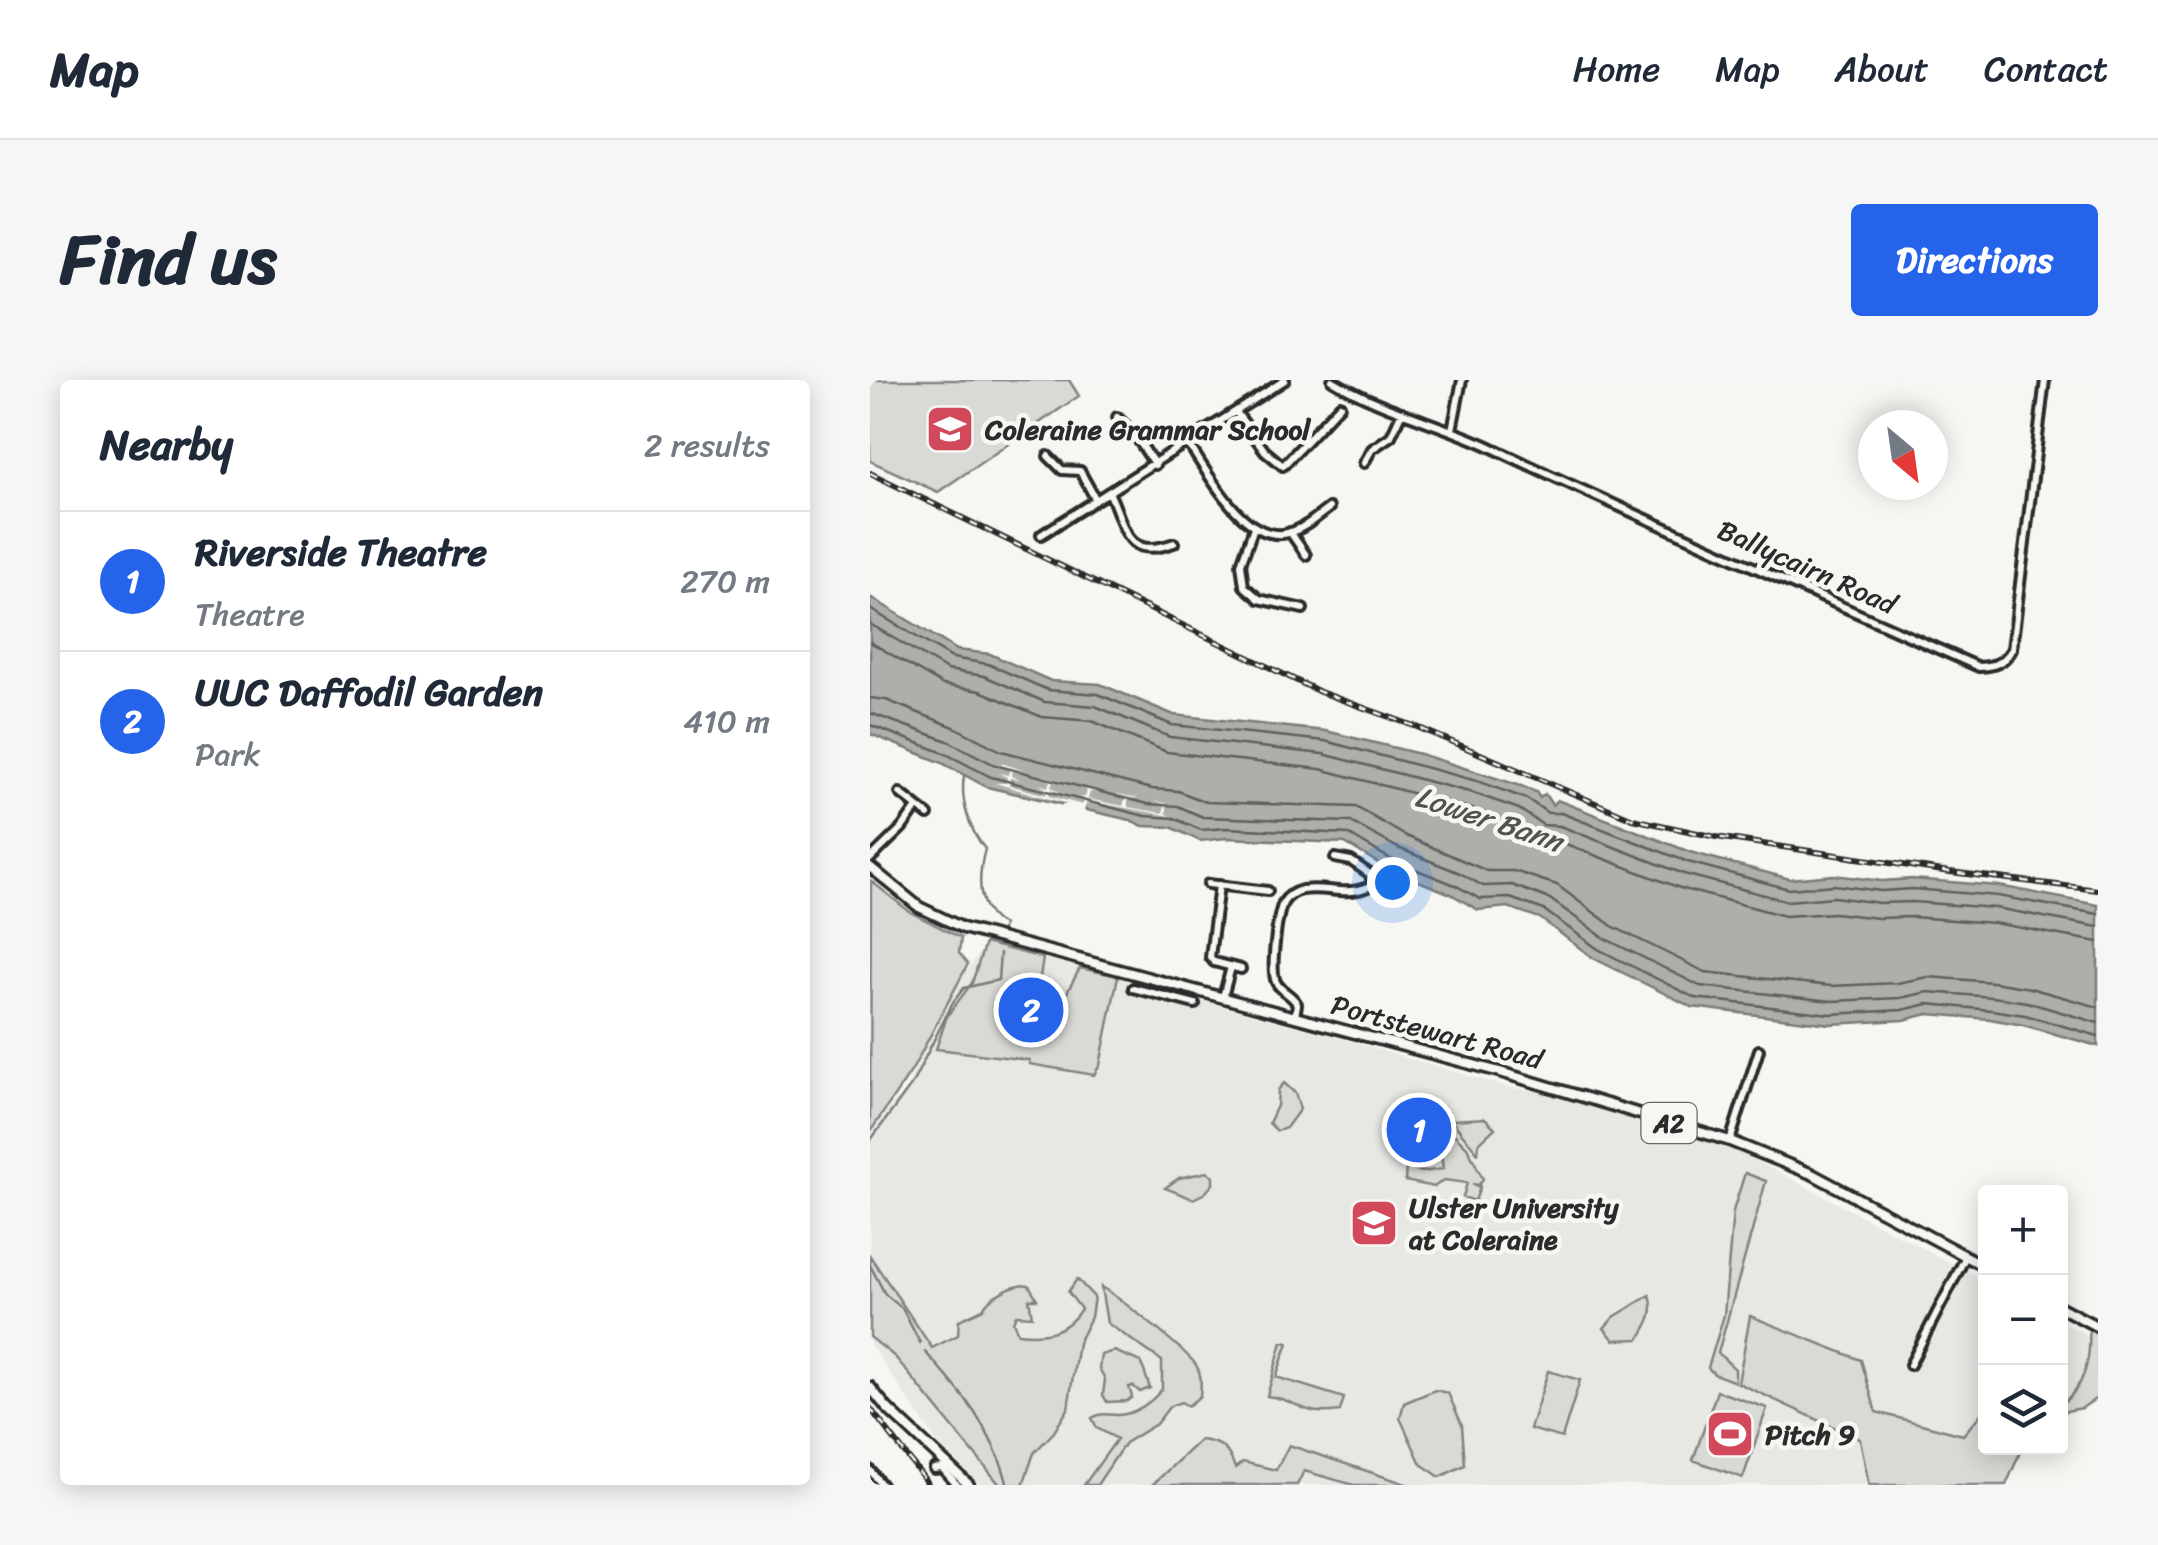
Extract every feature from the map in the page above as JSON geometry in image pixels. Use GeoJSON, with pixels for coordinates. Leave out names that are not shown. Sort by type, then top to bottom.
{"type":"FeatureCollection","features":[{"type":"Feature","properties":{"kind":"main road","name":"Portstewart Road"},"geometry":{"type":"LineString","coordinates":[[870,863],[918,907],[963,928],[1500,1072],[1730,1141],[1812,1174],[1978,1262]]}},
{"type":"Feature","properties":{"kind":"main road"},"geometry":{"type":"LineString","coordinates":[[2068,1310],[2098,1326]]}},
{"type":"Feature","properties":{"kind":"main road"},"geometry":{"type":"LineString","coordinates":[[870,1387],[969,1485]]}},
{"type":"Feature","properties":{"kind":"street"},"geometry":{"type":"LineString","coordinates":[[1041,535],[1284,380]]}},
{"type":"Feature","properties":{"kind":"street","name":"Ballycairn Road"},"geometry":{"type":"LineString","coordinates":[[1332,380],[1360,397],[1452,430],[1636,517],[1979,667],[1993,666],[2006,659],[2012,649],[2045,380]]}},
{"type":"Feature","properties":{"kind":"street"},"geometry":{"type":"LineString","coordinates":[[1452,430],[1462,380]]}},
{"type":"Feature","properties":{"kind":"street"},"geometry":{"type":"LineString","coordinates":[[1236,412],[1264,451],[1283,466],[1340,405]]}},
{"type":"Feature","properties":{"kind":"street"},"geometry":{"type":"LineString","coordinates":[[1364,463],[1372,449],[1391,436],[1402,412]]}},
{"type":"Feature","properties":{"kind":"street"},"geometry":{"type":"LineString","coordinates":[[1117,417],[1156,464]]}},
{"type":"Feature","properties":{"kind":"street"},"geometry":{"type":"LineString","coordinates":[[1188,444],[1214,484],[1253,530],[1290,532],[1329,508]]}},
{"type":"Feature","properties":{"kind":"street"},"geometry":{"type":"LineString","coordinates":[[1048,456],[1062,470],[1080,471],[1096,500]]}},
{"type":"Feature","properties":{"kind":"street"},"geometry":{"type":"LineString","coordinates":[[1109,492],[1121,526],[1133,543],[1152,549],[1174,543]]}},
{"type":"Feature","properties":{"kind":"street"},"geometry":{"type":"LineString","coordinates":[[1253,530],[1241,564],[1244,586],[1258,599],[1302,608]]}},
{"type":"Feature","properties":{"kind":"street"},"geometry":{"type":"LineString","coordinates":[[1290,532],[1306,555]]}},
{"type":"Feature","properties":{"kind":"street"},"geometry":{"type":"LineString","coordinates":[[900,793],[928,815]]}},
{"type":"Feature","properties":{"kind":"street"},"geometry":{"type":"LineString","coordinates":[[870,863],[917,806]]}},
{"type":"Feature","properties":{"kind":"street"},"geometry":{"type":"LineString","coordinates":[[1296,1017],[1298,1004],[1274,979],[1272,965],[1283,904],[1290,894],[1301,890],[1356,893],[1372,885],[1370,874],[1351,860],[1334,858]]}},
{"type":"Feature","properties":{"kind":"street"},"geometry":{"type":"LineString","coordinates":[[1208,884],[1268,891]]}},
{"type":"Feature","properties":{"kind":"street"},"geometry":{"type":"LineString","coordinates":[[1219,885],[1210,958],[1241,969]]}},
{"type":"Feature","properties":{"kind":"street"},"geometry":{"type":"LineString","coordinates":[[1223,996],[1230,967]]}},
{"type":"Feature","properties":{"kind":"street"},"geometry":{"type":"LineString","coordinates":[[1133,988],[1194,1004]]}},
{"type":"Feature","properties":{"kind":"street"},"geometry":{"type":"LineString","coordinates":[[1730,1141],[1760,1050]]}},
{"type":"Feature","properties":{"kind":"street"},"geometry":{"type":"LineString","coordinates":[[1910,1365],[1966,1256]]}},
{"type":"Feature","properties":{"kind":"street"},"geometry":{"type":"LineString","coordinates":[[934,1470],[942,1468],[957,1485]]}},
{"type":"Feature","properties":{"kind":"street"},"geometry":{"type":"LineString","coordinates":[[872,1476],[882,1485]]}},
{"type":"Feature","properties":{"kind":"shaded area","name":"Coleraine Grammar School"},"geometry":{"type":"Polygon","coordinates":[[[870,380],[1069,380],[1079,396],[938,492],[870,461],[870,380]]]}},
{"type":"Feature","properties":{"kind":"shaded area"},"geometry":{"type":"Polygon","coordinates":[[[871,881],[910,912],[961,938],[959,953],[968,964],[912,1070],[870,1132],[871,881]]]}},
{"type":"Feature","properties":{"kind":"shaded area"},"geometry":{"type":"Polygon","coordinates":[[[985,943],[1043,958],[1038,991],[1046,994],[1045,999],[1061,1004],[1080,968],[1118,976],[1100,1065],[1094,1075],[1029,1064],[1029,1060],[936,1049],[947,1016],[972,983],[985,943]]]}},
{"type":"Feature","properties":{"kind":"shaded area","name":"Ulster University at Coleraine"},"geometry":{"type":"Polygon","coordinates":[[[986,943],[1507,1087],[1549,1093],[1746,1155],[1978,1277],[1978,1455],[1987,1455],[1989,1485],[981,1485],[940,1446],[870,1344],[870,1129],[906,1089],[947,1001],[986,943]]]}},
{"type":"Feature","properties":{"kind":"shaded area"},"geometry":{"type":"Polygon","coordinates":[[[1284,1083],[1295,1093],[1300,1109],[1286,1128],[1277,1131],[1269,1123],[1277,1106],[1278,1090],[1284,1083]]]}},
{"type":"Feature","properties":{"kind":"shaded area"},"geometry":{"type":"Polygon","coordinates":[[[1485,1118],[1495,1128],[1479,1143],[1478,1153],[1451,1120],[1485,1118]]]}},
{"type":"Feature","properties":{"kind":"shaded area"},"geometry":{"type":"Polygon","coordinates":[[[1438,1135],[1455,1135],[1467,1147],[1483,1179],[1479,1185],[1472,1184],[1480,1187],[1475,1201],[1463,1197],[1467,1183],[1444,1180],[1434,1187],[1405,1181],[1406,1166],[1422,1172],[1443,1169],[1438,1135]]]}},
{"type":"Feature","properties":{"kind":"shaded area"},"geometry":{"type":"Polygon","coordinates":[[[1207,1172],[1213,1176],[1213,1184],[1193,1199],[1165,1188],[1179,1178],[1207,1172]]]}},
{"type":"Feature","properties":{"kind":"shaded area"},"geometry":{"type":"Polygon","coordinates":[[[1745,1173],[1766,1181],[1718,1353],[1735,1369],[1735,1382],[1708,1368],[1724,1315],[1733,1211],[1745,1173]]]}},
{"type":"Feature","properties":{"kind":"shaded area"},"geometry":{"type":"Polygon","coordinates":[[[870,1256],[932,1348],[958,1335],[959,1320],[983,1309],[996,1295],[1010,1288],[1029,1285],[1037,1299],[1029,1299],[1032,1316],[1016,1315],[1013,1322],[1018,1333],[1046,1333],[1069,1323],[1081,1309],[1068,1292],[1077,1279],[1094,1297],[1091,1317],[1078,1343],[1068,1409],[1034,1453],[1023,1485],[1000,1485],[895,1357],[870,1337],[870,1256]]]}},
{"type":"Feature","properties":{"kind":"shaded area"},"geometry":{"type":"Polygon","coordinates":[[[1101,1287],[1190,1358],[1201,1380],[1200,1396],[1188,1406],[1181,1402],[1170,1406],[1156,1424],[1125,1443],[1097,1485],[1084,1485],[1117,1439],[1097,1428],[1092,1418],[1136,1410],[1162,1389],[1162,1361],[1107,1323],[1101,1287]]]}},
{"type":"Feature","properties":{"kind":"shaded area"},"geometry":{"type":"Polygon","coordinates":[[[1650,1295],[1652,1312],[1639,1339],[1614,1340],[1604,1328],[1614,1317],[1650,1295]]]}},
{"type":"Feature","properties":{"kind":"shaded area"},"geometry":{"type":"Polygon","coordinates":[[[1750,1316],[1861,1360],[1876,1412],[1963,1435],[1978,1417],[1978,1455],[2019,1455],[2006,1485],[1869,1485],[1860,1439],[1738,1383],[1750,1316]]]}},
{"type":"Feature","properties":{"kind":"shaded area"},"geometry":{"type":"Polygon","coordinates":[[[2068,1325],[2098,1341],[2098,1362],[2068,1405],[2068,1325]]]}},
{"type":"Feature","properties":{"kind":"shaded area"},"geometry":{"type":"Polygon","coordinates":[[[2089,1329],[2098,1335],[2098,1397],[2082,1408],[2068,1411],[2068,1398],[2081,1381],[2089,1350],[2089,1329]]]}},
{"type":"Feature","properties":{"kind":"shaded area"},"geometry":{"type":"Polygon","coordinates":[[[1282,1342],[1288,1343],[1276,1377],[1344,1398],[1340,1411],[1316,1412],[1267,1396],[1282,1342]]]}},
{"type":"Feature","properties":{"kind":"shaded area"},"geometry":{"type":"Polygon","coordinates":[[[1114,1351],[1141,1362],[1150,1388],[1140,1392],[1129,1387],[1132,1397],[1127,1401],[1107,1402],[1103,1395],[1101,1355],[1114,1351]]]}},
{"type":"Feature","properties":{"kind":"shaded area"},"geometry":{"type":"Polygon","coordinates":[[[1548,1371],[1580,1380],[1562,1438],[1530,1429],[1548,1371]]]}},
{"type":"Feature","properties":{"kind":"shaded area"},"geometry":{"type":"Polygon","coordinates":[[[1435,1390],[1448,1393],[1462,1425],[1465,1465],[1440,1477],[1421,1464],[1400,1418],[1404,1403],[1435,1390]]]}},
{"type":"Feature","properties":{"kind":"shaded area","name":"Pitch 9"},"geometry":{"type":"Polygon","coordinates":[[[1717,1391],[1767,1408],[1743,1478],[1693,1460],[1717,1391]]]}},
{"type":"Feature","properties":{"kind":"shaded area"},"geometry":{"type":"Polygon","coordinates":[[[1200,1440],[1223,1447],[1235,1468],[1243,1462],[1276,1470],[1289,1445],[1409,1485],[1354,1485],[1304,1471],[1297,1485],[1152,1485],[1200,1440]]]}},
{"type":"Feature","properties":{"kind":"water","name":"Lower Bann"},"geometry":{"type":"Polygon","coordinates":[[[870,597],[957,650],[990,654],[1051,681],[1100,684],[1174,715],[1326,731],[1420,754],[1521,786],[1540,798],[1545,794],[1552,805],[1557,800],[1690,852],[1790,879],[1834,875],[1999,886],[2098,905],[2098,1046],[1990,1019],[1928,1014],[1904,1020],[1830,1024],[1692,1007],[1593,958],[1540,918],[1508,907],[1478,910],[1451,894],[1388,869],[1345,843],[1226,838],[1200,841],[1171,827],[1143,826],[987,787],[940,762],[870,734],[870,597]]]}},
{"type":"Feature","properties":{"kind":"pier"},"geometry":{"type":"Polygon","coordinates":[[[1001,763],[1023,770],[1012,770],[1011,776],[1021,779],[1010,778],[1009,785],[1046,795],[1047,789],[1039,784],[1048,787],[1050,780],[1042,775],[1063,781],[1053,781],[1051,787],[1060,792],[1051,789],[1049,796],[1082,805],[1084,799],[1078,797],[1085,797],[1087,791],[1081,786],[1098,792],[1090,792],[1088,799],[1123,806],[1125,799],[1116,797],[1117,794],[1138,798],[1128,799],[1128,807],[1163,813],[1165,805],[1156,801],[1201,811],[1168,805],[1166,813],[1171,816],[1087,801],[1084,811],[1064,807],[1062,810],[1062,804],[1068,804],[995,783],[1006,783],[1007,777],[998,773],[1008,775],[1010,769],[1000,766],[1001,763]]]}},
{"type":"Feature","properties":{"kind":"waterway"},"geometry":{"type":"LineString","coordinates":[[964,776],[967,814],[985,849],[980,881],[983,901],[1003,925],[1002,930]]}},
{"type":"Feature","properties":{"kind":"waterway"},"geometry":{"type":"LineString","coordinates":[[870,1141],[912,1084],[953,1002],[964,988],[998,980],[1000,953]]}},
{"type":"Feature","properties":{"kind":"waterway"},"geometry":{"type":"LineString","coordinates":[[870,1265],[885,1294],[902,1308],[920,1343]]}},
{"type":"Feature","properties":{"kind":"waterway"},"geometry":{"type":"LineString","coordinates":[[925,1352],[975,1413],[994,1447],[1008,1485]]}},
{"type":"Feature","properties":{"kind":"railway"},"geometry":{"type":"LineString","coordinates":[[870,473],[1320,692],[1417,727],[1633,819],[1716,837],[2098,890]]}},
{"type":"Feature","properties":{"kind":"railway"},"geometry":{"type":"LineString","coordinates":[[870,1408],[929,1485]]}},
{"type":"Feature","properties":{"kind":"place","name":"Coleraine Grammar School"},"geometry":{"type":"Point","coordinates":[950,429]}},
{"type":"Feature","properties":{"kind":"place","name":"UUC Daffodil Garden"},"geometry":{"type":"Point","coordinates":[1031,1010]}},
{"type":"Feature","properties":{"kind":"place","name":"Riverside Theatre"},"geometry":{"type":"Point","coordinates":[1419,1130]}},
{"type":"Feature","properties":{"kind":"place","name":"Ulster University at Coleraine"},"geometry":{"type":"Point","coordinates":[1374,1223]}},
{"type":"Feature","properties":{"kind":"place","name":"Pitch 9"},"geometry":{"type":"Point","coordinates":[1730,1434]}}]}
